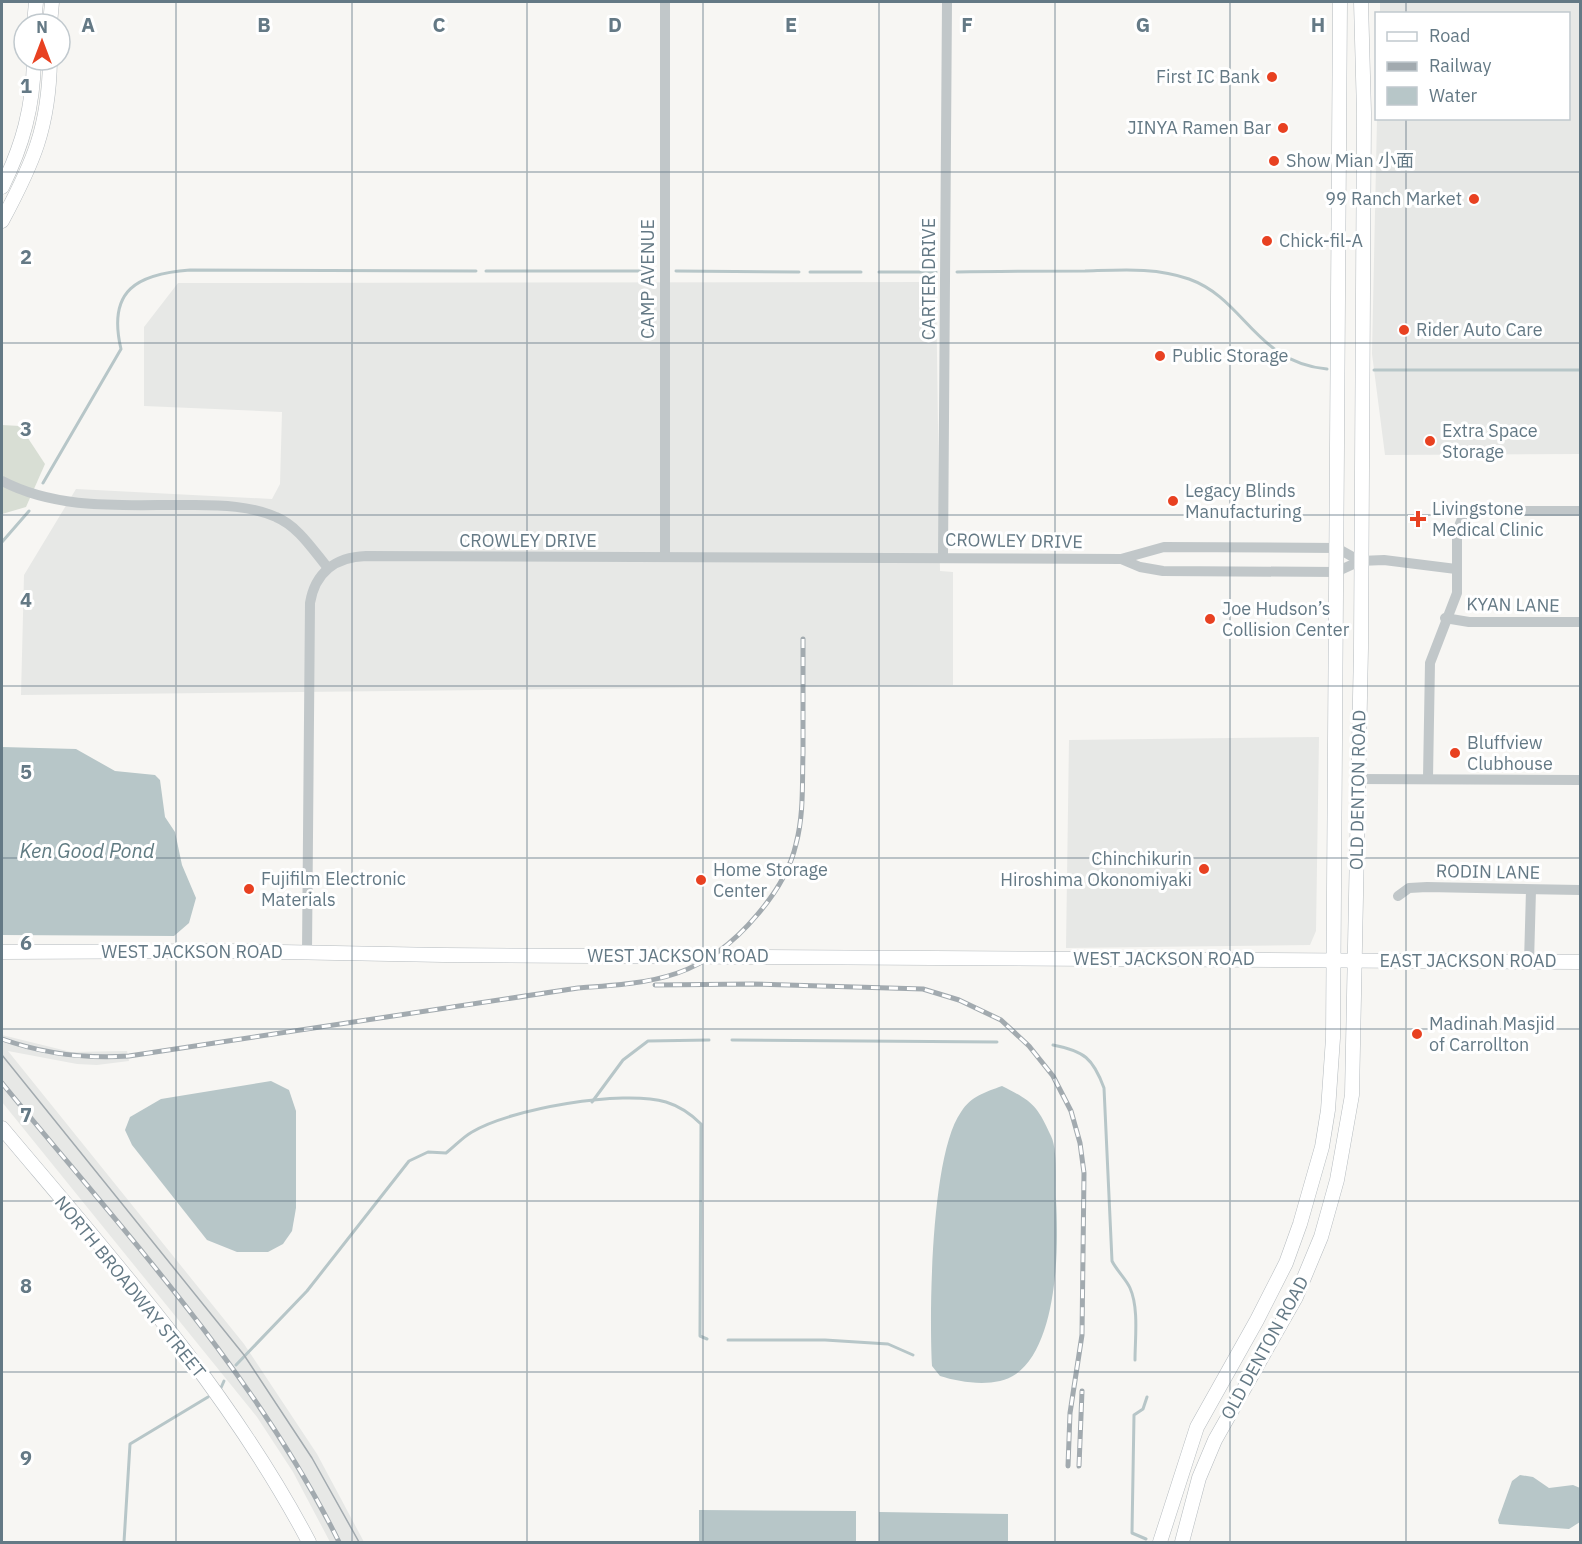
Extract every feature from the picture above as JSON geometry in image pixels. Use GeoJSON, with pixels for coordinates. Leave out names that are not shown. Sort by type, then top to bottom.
{"type":"FeatureCollection","features":[{"type":"Feature","properties":{"kind":"main road","name":"OLD DENTON ROAD"},"geometry":{"type":"LineString","coordinates":[[1160,1542],[1197,1427],[1286,1263],[1313,1184],[1328,1110],[1332,1064],[1341,113],[1340,2]]}},
{"type":"Feature","properties":{"kind":"main road","name":"OLD DENTON ROAD"},"geometry":{"type":"LineString","coordinates":[[1182,1542],[1199,1478],[1233,1406],[1296,1297],[1321,1237],[1337,1180],[1352,1095],[1358,779],[1363,261],[1364,113],[1361,2]]}},
{"type":"Feature","properties":{"kind":"main road"},"geometry":{"type":"LineString","coordinates":[[19,189],[2,186],[17,156],[31,109],[33,72]]}},
{"type":"Feature","properties":{"kind":"main road"},"geometry":{"type":"LineString","coordinates":[[2,221],[33,161],[46,112],[49,72]]}},
{"type":"Feature","properties":{"kind":"main road"},"geometry":{"type":"LineString","coordinates":[[31,109],[46,112]]}},
{"type":"Feature","properties":{"kind":"main road"},"geometry":{"type":"LineString","coordinates":[[1341,113],[1364,113]]}},
{"type":"Feature","properties":{"kind":"main road"},"geometry":{"type":"LineString","coordinates":[[17,156],[33,161]]}},
{"type":"Feature","properties":{"kind":"main road"},"geometry":{"type":"LineString","coordinates":[[1339,261],[1363,261]]}},
{"type":"Feature","properties":{"kind":"main road","name":"WEST JACKSON ROAD"},"geometry":{"type":"LineString","coordinates":[[2,952],[307,952],[1355,961]]}},
{"type":"Feature","properties":{"kind":"main road","name":"EAST JACKSON ROAD"},"geometry":{"type":"LineString","coordinates":[[1355,961],[1581,962]]}},
{"type":"Feature","properties":{"kind":"main road","name":"NORTH BROADWAY STREET"},"geometry":{"type":"LineString","coordinates":[[2,1128],[187,1354],[268,1471],[309,1542]]}},
{"type":"Feature","properties":{"kind":"main road"},"geometry":{"type":"LineString","coordinates":[[1213,1394],[1233,1406]]}},
{"type":"Feature","properties":{"kind":"street","name":"CAMP AVENUE"},"geometry":{"type":"LineString","coordinates":[[665,557],[666,2]]}},
{"type":"Feature","properties":{"kind":"street","name":"CARTER DRIVE"},"geometry":{"type":"LineString","coordinates":[[943,557],[946,2]]}},
{"type":"Feature","properties":{"kind":"street"},"geometry":{"type":"LineString","coordinates":[[2,481],[21,491],[64,503],[230,505],[276,517],[302,537],[328,568],[313,587],[310,603],[307,952]]}},
{"type":"Feature","properties":{"kind":"street"},"geometry":{"type":"LineString","coordinates":[[1428,778],[1432,654],[1457,592],[1457,531],[1465,511],[1581,511]]}},
{"type":"Feature","properties":{"kind":"street","name":"CROWLEY DRIVE"},"geometry":{"type":"LineString","coordinates":[[328,568],[339,560],[366,556],[1121,559],[1164,547],[1336,548],[1360,561]]}},
{"type":"Feature","properties":{"kind":"street","name":"CROWLEY DRIVE"},"geometry":{"type":"LineString","coordinates":[[1121,559],[1140,567],[1163,571],[1336,572],[1360,561]]}},
{"type":"Feature","properties":{"kind":"street"},"geometry":{"type":"LineString","coordinates":[[1360,561],[1384,560],[1456,569]]}},
{"type":"Feature","properties":{"kind":"street","name":"KYAN LANE"},"geometry":{"type":"LineString","coordinates":[[1445,618],[1470,622],[1581,622]]}},
{"type":"Feature","properties":{"kind":"street"},"geometry":{"type":"LineString","coordinates":[[1358,779],[1581,780]]}},
{"type":"Feature","properties":{"kind":"street","name":"RODIN LANE"},"geometry":{"type":"LineString","coordinates":[[1398,896],[1409,888],[1427,887],[1581,890]]}},
{"type":"Feature","properties":{"kind":"street"},"geometry":{"type":"LineString","coordinates":[[1529,962],[1530,890]]}},
{"type":"Feature","properties":{"kind":"shaded area"},"geometry":{"type":"Polygon","coordinates":[[[1380,2],[1580,2],[1580,454],[1385,455],[1372,354],[1377,120],[1570,120],[1570,12],[1380,12],[1380,2]]]}},
{"type":"Feature","properties":{"kind":"shaded area"},"geometry":{"type":"Polygon","coordinates":[[[936,282],[940,571],[953,572],[953,685],[21,695],[24,575],[76,489],[272,499],[280,484],[282,412],[144,406],[144,327],[178,283],[936,282]]]}},
{"type":"Feature","properties":{"kind":"shaded area"},"geometry":{"type":"Polygon","coordinates":[[[2,425],[20,426],[45,464],[26,507],[2,514],[2,425]]]}},
{"type":"Feature","properties":{"kind":"shaded area"},"geometry":{"type":"Polygon","coordinates":[[[1319,737],[1316,931],[1310,945],[1066,948],[1069,740],[1319,737]]]}},
{"type":"Feature","properties":{"kind":"shaded area"},"geometry":{"type":"Polygon","coordinates":[[[2,1035],[71,1052],[127,1051],[129,1061],[97,1065],[77,1064],[8,1051],[244,1344],[317,1454],[364,1542],[330,1542],[293,1472],[257,1417],[2,1102],[2,1035]]]}},
{"type":"Feature","properties":{"kind":"water","name":"Ken Good Pond"},"geometry":{"type":"Polygon","coordinates":[[[2,747],[76,749],[115,771],[155,775],[160,780],[165,817],[175,832],[182,865],[196,898],[189,923],[174,936],[2,935],[2,747]]]}},
{"type":"Feature","properties":{"kind":"water"},"geometry":{"type":"Polygon","coordinates":[[[271,1081],[289,1090],[296,1111],[296,1208],[292,1231],[283,1244],[268,1252],[237,1252],[207,1240],[132,1145],[125,1130],[130,1117],[161,1099],[271,1081]]]}},
{"type":"Feature","properties":{"kind":"water"},"geometry":{"type":"Polygon","coordinates":[[[1002,1086],[1027,1100],[1042,1117],[1055,1150],[1057,1242],[1053,1293],[1040,1341],[1030,1360],[1016,1374],[989,1383],[958,1381],[940,1376],[932,1366],[931,1309],[934,1234],[943,1162],[951,1133],[961,1112],[974,1098],[1002,1086]]]}},
{"type":"Feature","properties":{"kind":"water"},"geometry":{"type":"Polygon","coordinates":[[[1520,1475],[1533,1477],[1549,1488],[1573,1485],[1580,1488],[1580,1522],[1569,1529],[1499,1524],[1498,1520],[1512,1481],[1520,1475]]]}},
{"type":"Feature","properties":{"kind":"water"},"geometry":{"type":"Polygon","coordinates":[[[699,1510],[856,1511],[856,1542],[699,1542],[699,1510]]]}},
{"type":"Feature","properties":{"kind":"water"},"geometry":{"type":"Polygon","coordinates":[[[879,1512],[1008,1514],[1008,1542],[879,1542],[879,1512]]]}},
{"type":"Feature","properties":{"kind":"waterway"},"geometry":{"type":"LineString","coordinates":[[43,483],[121,349],[118,312],[130,289],[141,281],[171,272],[190,270],[476,271]]}},
{"type":"Feature","properties":{"kind":"waterway"},"geometry":{"type":"LineString","coordinates":[[957,272],[1125,270],[1176,275],[1208,288],[1266,343],[1283,355],[1303,364],[1327,369]]}},
{"type":"Feature","properties":{"kind":"waterway"},"geometry":{"type":"LineString","coordinates":[[486,271],[651,271]]}},
{"type":"Feature","properties":{"kind":"waterway"},"geometry":{"type":"LineString","coordinates":[[676,271],[799,272]]}},
{"type":"Feature","properties":{"kind":"waterway"},"geometry":{"type":"LineString","coordinates":[[810,272],[861,272]]}},
{"type":"Feature","properties":{"kind":"waterway"},"geometry":{"type":"LineString","coordinates":[[879,272],[936,272]]}},
{"type":"Feature","properties":{"kind":"waterway"},"geometry":{"type":"LineString","coordinates":[[1374,370],[1580,370]]}},
{"type":"Feature","properties":{"kind":"waterway"},"geometry":{"type":"LineString","coordinates":[[2,542],[29,511]]}},
{"type":"Feature","properties":{"kind":"waterway"},"geometry":{"type":"LineString","coordinates":[[592,1102],[623,1060],[648,1041],[709,1040]]}},
{"type":"Feature","properties":{"kind":"waterway"},"geometry":{"type":"LineString","coordinates":[[732,1040],[997,1042]]}},
{"type":"Feature","properties":{"kind":"waterway"},"geometry":{"type":"LineString","coordinates":[[1053,1045],[1086,1057],[1096,1069],[1104,1088],[1112,1261],[1133,1296],[1136,1324],[1135,1360]]}},
{"type":"Feature","properties":{"kind":"waterway"},"geometry":{"type":"LineString","coordinates":[[236,1365],[307,1291],[409,1161],[428,1152],[446,1153],[472,1132],[512,1116],[567,1104],[623,1098],[666,1102],[685,1111],[701,1124],[700,1336],[707,1339]]}},
{"type":"Feature","properties":{"kind":"waterway"},"geometry":{"type":"LineString","coordinates":[[728,1340],[825,1340],[888,1344],[913,1355]]}},
{"type":"Feature","properties":{"kind":"waterway"},"geometry":{"type":"LineString","coordinates":[[220,1390],[224,1381]]}},
{"type":"Feature","properties":{"kind":"waterway"},"geometry":{"type":"LineString","coordinates":[[124,1542],[130,1444],[208,1397]]}},
{"type":"Feature","properties":{"kind":"waterway"},"geometry":{"type":"LineString","coordinates":[[1146,1539],[1132,1533],[1134,1415],[1143,1409],[1147,1397]]}},
{"type":"Feature","properties":{"kind":"tram line"},"geometry":{"type":"LineString","coordinates":[[2,1055],[244,1355],[312,1458],[359,1542]]}},
{"type":"Feature","properties":{"kind":"railway"},"geometry":{"type":"LineString","coordinates":[[2,1039],[64,1054],[96,1057],[129,1056],[578,988],[631,983],[677,973],[698,964],[718,952],[757,915],[770,899],[790,864],[799,833],[802,799],[803,639]]}},
{"type":"Feature","properties":{"kind":"railway"},"geometry":{"type":"LineString","coordinates":[[655,985],[752,984],[923,989],[959,1000],[1001,1020],[1029,1046],[1053,1076],[1071,1111],[1080,1143],[1084,1173],[1082,1335],[1070,1413],[1068,1466]]}},
{"type":"Feature","properties":{"kind":"railway"},"geometry":{"type":"LineString","coordinates":[[2,1083],[139,1248],[227,1361],[268,1419],[305,1479],[339,1542]]}},
{"type":"Feature","properties":{"kind":"railway"},"geometry":{"type":"LineString","coordinates":[[1079,1466],[1082,1391]]}},
{"type":"Feature","properties":{"kind":"place","name":"First IC Bank"},"geometry":{"type":"Point","coordinates":[1272,77]}},
{"type":"Feature","properties":{"kind":"place","name":"JINYA Ramen Bar"},"geometry":{"type":"Point","coordinates":[1283,128]}},
{"type":"Feature","properties":{"kind":"place","name":"Show Mian 小面"},"geometry":{"type":"Point","coordinates":[1274,161]}},
{"type":"Feature","properties":{"kind":"place","name":"99 Ranch Market"},"geometry":{"type":"Point","coordinates":[1474,199]}},
{"type":"Feature","properties":{"kind":"place","name":"Chick-fil-A"},"geometry":{"type":"Point","coordinates":[1267,241]}},
{"type":"Feature","properties":{"kind":"place","name":"Rider Auto Care"},"geometry":{"type":"Point","coordinates":[1404,330]}},
{"type":"Feature","properties":{"kind":"place","name":"Public Storage"},"geometry":{"type":"Point","coordinates":[1160,356]}},
{"type":"Feature","properties":{"kind":"place","name":"Extra Space Storage"},"geometry":{"type":"Point","coordinates":[1430,441]}},
{"type":"Feature","properties":{"kind":"place","name":"Legacy Blinds Manufacturing"},"geometry":{"type":"Point","coordinates":[1173,501]}},
{"type":"Feature","properties":{"kind":"place","name":"Livingstone Medical Clinic"},"geometry":{"type":"Point","coordinates":[1418,519]}},
{"type":"Feature","properties":{"kind":"place","name":"Joe Hudson’s Collision Center"},"geometry":{"type":"Point","coordinates":[1210,619]}},
{"type":"Feature","properties":{"kind":"place","name":"Bluffview Clubhouse"},"geometry":{"type":"Point","coordinates":[1455,753]}},
{"type":"Feature","properties":{"kind":"place","name":"Chinchikurin Hiroshima Okonomiyaki"},"geometry":{"type":"Point","coordinates":[1204,869]}},
{"type":"Feature","properties":{"kind":"place","name":"Home Storage Center"},"geometry":{"type":"Point","coordinates":[701,880]}},
{"type":"Feature","properties":{"kind":"place","name":"Fujifilm Electronic Materials"},"geometry":{"type":"Point","coordinates":[249,889]}},
{"type":"Feature","properties":{"kind":"place","name":"Madinah Masjid of Carrollton"},"geometry":{"type":"Point","coordinates":[1417,1034]}}]}
